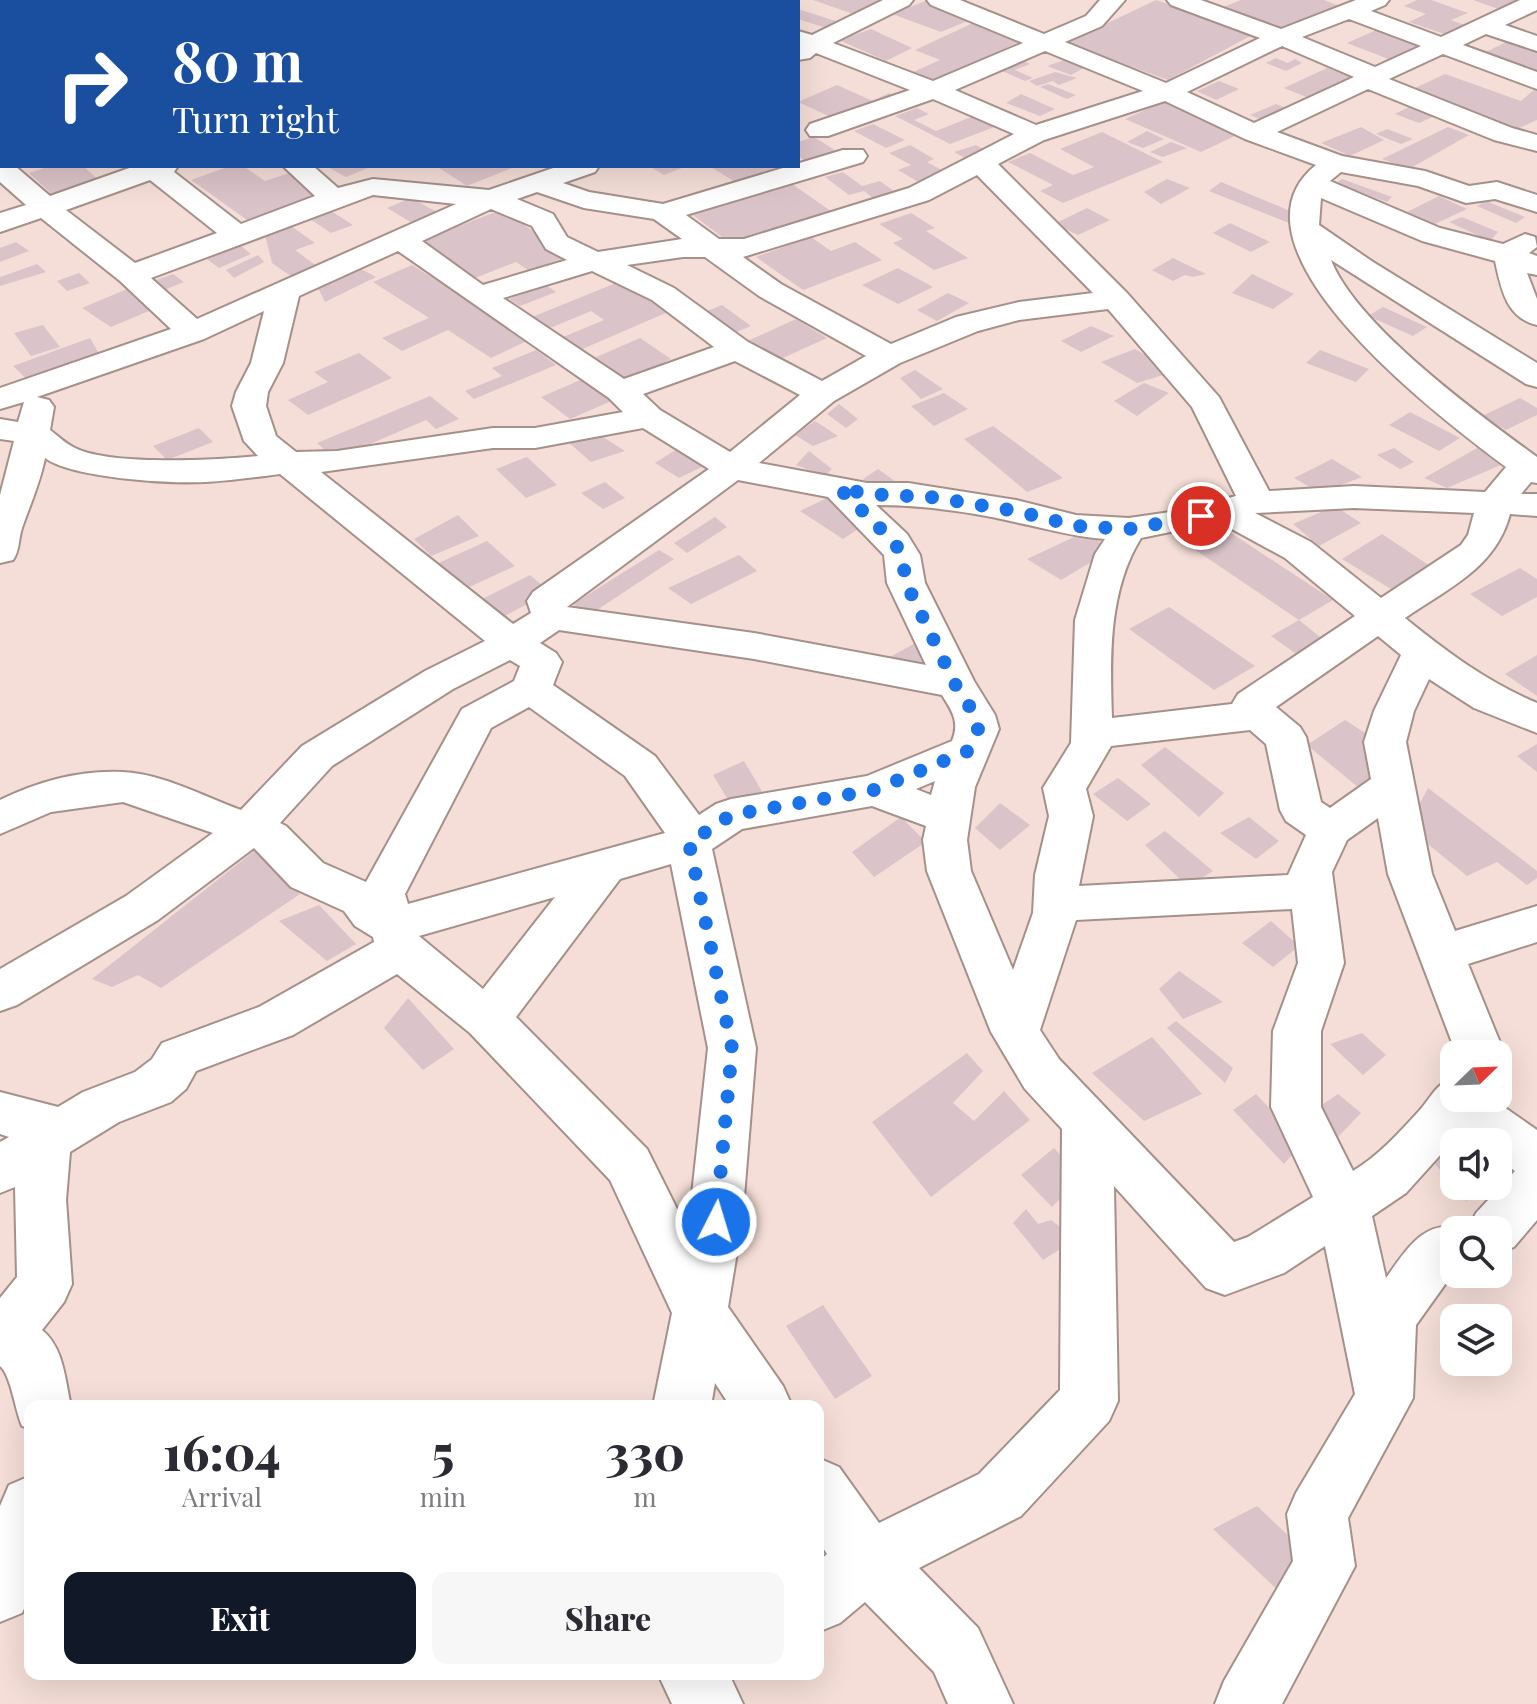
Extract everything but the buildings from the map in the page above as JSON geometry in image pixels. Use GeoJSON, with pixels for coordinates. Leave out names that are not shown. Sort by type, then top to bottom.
{"type":"FeatureCollection","features":[{"type":"Feature","properties":{"kind":"street"},"geometry":{"type":"LineString","coordinates":[[804,45],[901,0]]}},
{"type":"Feature","properties":{"kind":"street"},"geometry":{"type":"LineString","coordinates":[[939,0],[1039,43],[1167,92],[1254,133],[1336,163],[1425,179],[1466,195],[1497,190],[1537,204]]}},
{"type":"Feature","properties":{"kind":"street"},"geometry":{"type":"LineString","coordinates":[[809,122],[934,90],[1094,21],[1113,0]]}},
{"type":"Feature","properties":{"kind":"street"},"geometry":{"type":"LineString","coordinates":[[664,213],[813,190],[891,183],[981,163],[1035,134],[1167,92],[1281,37],[1377,0]]}},
{"type":"Feature","properties":{"kind":"street"},"geometry":{"type":"LineString","coordinates":[[1186,1],[1281,37],[1503,134],[1537,143]]}},
{"type":"Feature","properties":{"kind":"street"},"geometry":{"type":"LineString","coordinates":[[1254,133],[1537,1]]}},
{"type":"Feature","properties":{"kind":"street"},"geometry":{"type":"LineString","coordinates":[[1350,11],[1537,81]]}},
{"type":"Feature","properties":{"kind":"street"},"geometry":{"type":"LineString","coordinates":[[1486,26],[1537,44]]}},
{"type":"Feature","properties":{"kind":"street"},"geometry":{"type":"LineString","coordinates":[[804,45],[934,90],[1035,134]]}},
{"type":"Feature","properties":{"kind":"street"},"geometry":{"type":"LineString","coordinates":[[809,122],[891,183]]}},
{"type":"Feature","properties":{"kind":"street"},"geometry":{"type":"LineString","coordinates":[[1477,149],[1503,134]]}},
{"type":"Feature","properties":{"kind":"street"},"geometry":{"type":"LineString","coordinates":[[479,296],[591,262],[683,248],[746,248],[853,156]]}},
{"type":"Feature","properties":{"kind":"street"},"geometry":{"type":"LineString","coordinates":[[981,163],[1116,299],[1207,404],[1241,506],[1422,653],[1488,698],[1537,719]]}},
{"type":"Feature","properties":{"kind":"street"},"geometry":{"type":"LineString","coordinates":[[1330,830],[1301,810],[1285,737],[1252,704],[1474,553],[1486,536],[1495,503],[1532,469],[1392,358],[1342,304],[1319,272],[1307,246],[1303,227],[1305,195],[1311,183],[1336,163]]}},
{"type":"Feature","properties":{"kind":"street"},"geometry":{"type":"LineString","coordinates":[[1425,179],[1451,164]]}},
{"type":"Feature","properties":{"kind":"street"},"geometry":{"type":"LineString","coordinates":[[0,223],[153,168]]}},
{"type":"Feature","properties":{"kind":"street"},"geometry":{"type":"LineString","coordinates":[[157,168],[238,235]]}},
{"type":"Feature","properties":{"kind":"street"},"geometry":{"type":"LineString","coordinates":[[299,168],[333,198]]}},
{"type":"Feature","properties":{"kind":"street"},"geometry":{"type":"LineString","coordinates":[[0,399],[193,332],[491,199],[579,168]]}},
{"type":"Feature","properties":{"kind":"street"},"geometry":{"type":"LineString","coordinates":[[15,169],[46,208],[131,275],[193,332]]}},
{"type":"Feature","properties":{"kind":"street"},"geometry":{"type":"LineString","coordinates":[[537,183],[584,200],[664,213],[770,290],[889,356]]}},
{"type":"Feature","properties":{"kind":"street"},"geometry":{"type":"LineString","coordinates":[[1311,183],[1363,208],[1432,235],[1508,254],[1537,266]]}},
{"type":"Feature","properties":{"kind":"street"},"geometry":{"type":"LineString","coordinates":[[131,275],[333,198],[373,187],[491,199],[543,220],[556,243],[663,294],[737,349],[822,394]]}},
{"type":"Feature","properties":{"kind":"street"},"geometry":{"type":"LineString","coordinates":[[1303,227],[1395,289],[1537,377]]}},
{"type":"Feature","properties":{"kind":"street"},"geometry":{"type":"LineString","coordinates":[[1508,254],[1537,235]]}},
{"type":"Feature","properties":{"kind":"street"},"geometry":{"type":"LineString","coordinates":[[402,240],[621,391],[648,417],[732,468],[867,494],[908,494],[1002,508],[1076,526],[1129,529],[1177,522],[1241,506],[1386,497],[1537,505]]}},
{"type":"Feature","properties":{"kind":"street"},"geometry":{"type":"LineString","coordinates":[[1508,254],[1519,299],[1537,316]]}},
{"type":"Feature","properties":{"kind":"street"},"geometry":{"type":"LineString","coordinates":[[285,291],[267,363],[252,392],[249,406],[261,441],[512,643],[542,662],[531,689],[476,719],[409,850],[382,894],[396,938]]}},
{"type":"Feature","properties":{"kind":"street"},"geometry":{"type":"LineString","coordinates":[[552,617],[546,601],[732,468],[822,394],[889,356],[967,324],[1006,314],[1116,299]]}},
{"type":"Feature","properties":{"kind":"street"},"geometry":{"type":"LineString","coordinates":[[621,391],[737,349]]}},
{"type":"Feature","properties":{"kind":"street"},"geometry":{"type":"LineString","coordinates":[[0,552],[2,533],[23,482],[17,432],[39,385]]}},
{"type":"Feature","properties":{"kind":"street"},"geometry":{"type":"LineString","coordinates":[[17,432],[65,457],[105,466],[203,472],[337,461],[493,438],[535,438],[648,417]]}},
{"type":"Feature","properties":{"kind":"street"},"geometry":{"type":"LineString","coordinates":[[839,488],[894,542],[902,555],[906,583],[955,684],[975,715],[978,729],[954,787],[945,840],[949,871],[1015,1032],[1042,1074],[1225,1270],[1265,1256],[1388,1177],[1447,1112]]}},
{"type":"Feature","properties":{"kind":"street"},"geometry":{"type":"LineString","coordinates":[[1015,1032],[1053,927],[1057,875],[1071,816],[1064,788],[1089,752],[1094,620],[1113,554],[1129,529]]}},
{"type":"Feature","properties":{"kind":"street"},"geometry":{"type":"LineString","coordinates":[[0,992],[142,908],[249,829],[317,756],[439,680],[512,643],[552,617],[754,646],[955,684]]}},
{"type":"Feature","properties":{"kind":"street"},"geometry":{"type":"LineString","coordinates":[[1422,653],[1388,727],[1385,742],[1410,874],[1475,1040]]}},
{"type":"Feature","properties":{"kind":"street"},"geometry":{"type":"LineString","coordinates":[[531,689],[640,766],[686,829],[689,843],[732,1048],[716,1222],[683,1400]]}},
{"type":"Feature","properties":{"kind":"street"},"geometry":{"type":"LineString","coordinates":[[1092,734],[1261,715]]}},
{"type":"Feature","properties":{"kind":"street"},"geometry":{"type":"LineString","coordinates":[[0,1170],[101,1107],[153,1087],[169,1074],[179,1057],[276,1021],[396,938],[604,867],[689,843],[731,815],[874,790],[968,751]]}},
{"type":"Feature","properties":{"kind":"street"},"geometry":{"type":"LineString","coordinates":[[1384,1398],[1343,1205],[1296,1107],[1297,1031],[1321,963],[1310,872],[1330,830],[1393,785]]}},
{"type":"Feature","properties":{"kind":"street"},"geometry":{"type":"LineString","coordinates":[[0,818],[41,798],[123,787],[152,794],[271,837],[307,875],[360,899],[396,938],[487,1019],[629,1165],[699,1312],[759,1400]]}},
{"type":"Feature","properties":{"kind":"street"},"geometry":{"type":"LineString","coordinates":[[874,790],[948,818]]}},
{"type":"Feature","properties":{"kind":"street"},"geometry":{"type":"LineString","coordinates":[[487,1019],[604,867]]}},
{"type":"Feature","properties":{"kind":"street"},"geometry":{"type":"LineString","coordinates":[[1057,904],[1313,891]]}},
{"type":"Feature","properties":{"kind":"street"},"geometry":{"type":"LineString","coordinates":[[1441,954],[1537,924]]}},
{"type":"Feature","properties":{"kind":"street"},"geometry":{"type":"LineString","coordinates":[[1474,1112],[1537,1158]]}},
{"type":"Feature","properties":{"kind":"street"},"geometry":{"type":"LineString","coordinates":[[0,1113],[62,1130]]}},
{"type":"Feature","properties":{"kind":"street"},"geometry":{"type":"LineString","coordinates":[[824,1596],[868,1561],[1000,1495],[1089,1401],[1087,1122]]}},
{"type":"Feature","properties":{"kind":"street"},"geometry":{"type":"LineString","coordinates":[[41,1400],[32,1357],[5,1335],[45,1284],[40,1200],[43,1155],[52,1137],[62,1130]]}},
{"type":"Feature","properties":{"kind":"street"},"geometry":{"type":"LineString","coordinates":[[1508,1216],[1537,1183]]}},
{"type":"Feature","properties":{"kind":"street"},"geometry":{"type":"LineString","coordinates":[[1247,1704],[1324,1566],[1317,1514],[1384,1398],[1389,1318],[1436,1253],[1440,1253]]}},
{"type":"Feature","properties":{"kind":"street"},"geometry":{"type":"LineString","coordinates":[[824,1497],[868,1561],[956,1650],[981,1704]]}},
{"type":"Feature","properties":{"kind":"street"},"geometry":{"type":"LineString","coordinates":[[0,1591],[24,1539]]}},
{"type":"Feature","properties":{"kind":"route"},"geometry":{"type":"LineString","coordinates":[[716,1222],[732,1048],[689,843],[731,815],[874,790],[968,751],[978,729],[975,715],[955,684],[906,583],[902,555],[894,542],[839,488],[867,494],[930,497],[1016,511],[1076,526],[1129,529],[1201,516]]}}]}
